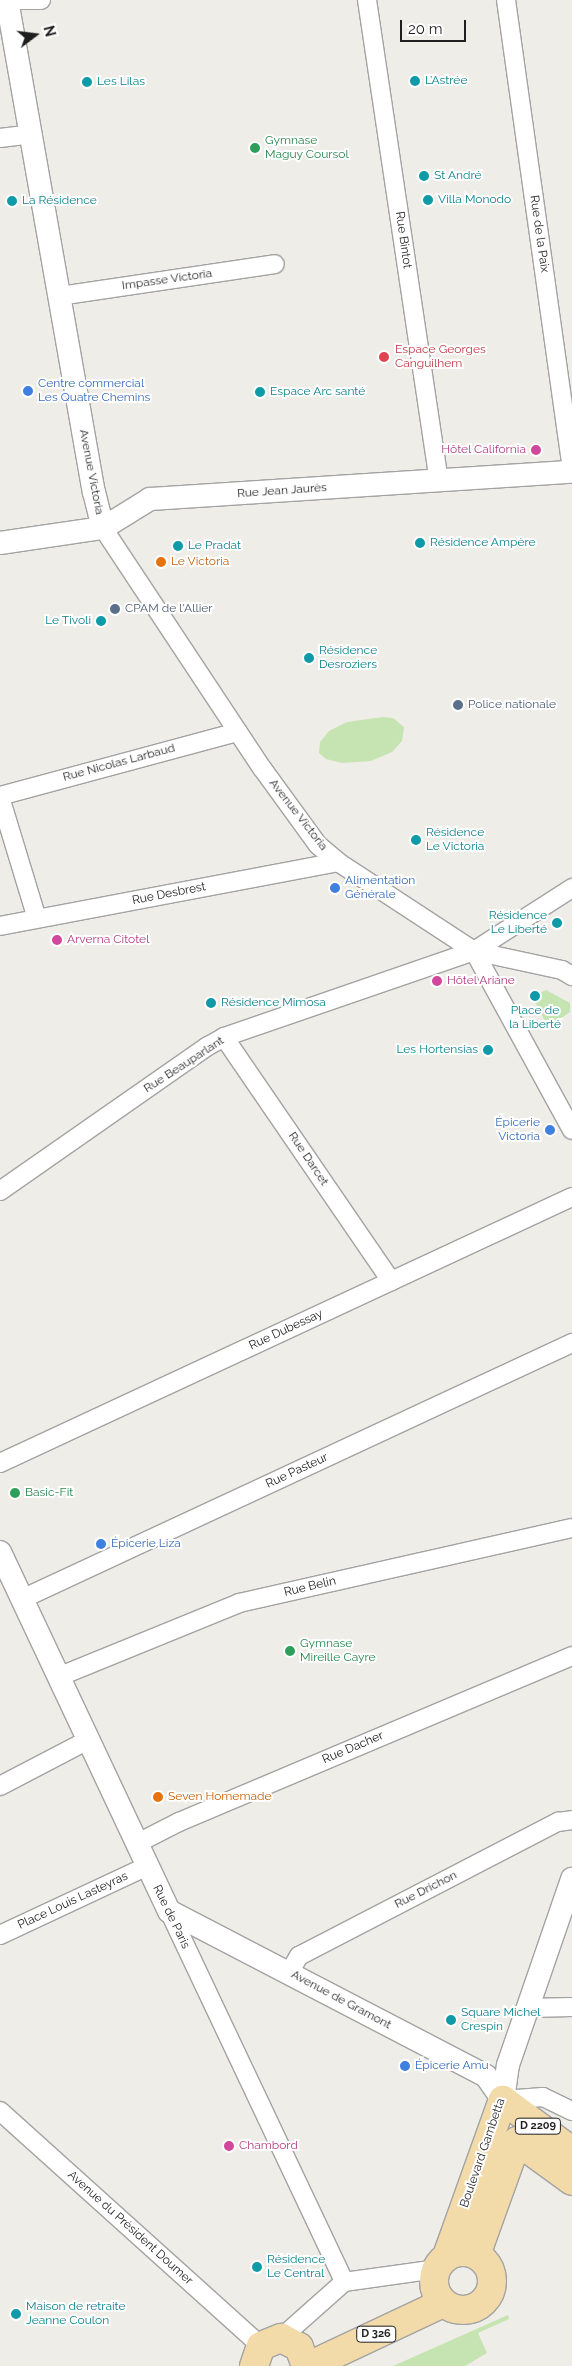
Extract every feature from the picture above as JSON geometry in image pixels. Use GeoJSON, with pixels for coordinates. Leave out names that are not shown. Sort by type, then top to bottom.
{"type":"FeatureCollection","features":[{"type":"Feature","properties":{"kind":"main road"},"geometry":{"type":"LineString","coordinates":[[476,2255],[517,2141],[504,2100]]}},
{"type":"Feature","properties":{"kind":"main road","name":"Avenue de Gramont"},"geometry":{"type":"LineString","coordinates":[[504,2100],[572,2152]]}},
{"type":"Feature","properties":{"kind":"main road","name":"Boulevard Gambetta"},"geometry":{"type":"LineString","coordinates":[[441,2279],[504,2100]]}},
{"type":"Feature","properties":{"kind":"main road","name":"D 2209"},"geometry":{"type":"LineString","coordinates":[[517,2141],[572,2181]]}},
{"type":"Feature","properties":{"kind":"main road"},"geometry":{"type":"LineString","coordinates":[[462,2252],[476,2255],[489,2270],[491,2287],[488,2295],[482,2302],[466,2310],[441,2279],[462,2252]]}},
{"type":"Feature","properties":{"kind":"main road","name":"D 326"},"geometry":{"type":"LineString","coordinates":[[285,2355],[441,2279]]}},
{"type":"Feature","properties":{"kind":"street","name":"Avenue Victoria"},"geometry":{"type":"LineString","coordinates":[[7,0],[95,501],[103,528],[238,732],[318,845],[338,862],[474,951]]}},
{"type":"Feature","properties":{"kind":"street"},"geometry":{"type":"LineString","coordinates":[[17,0],[41,0]]}},
{"type":"Feature","properties":{"kind":"street","name":"Rue Bintot"},"geometry":{"type":"LineString","coordinates":[[367,0],[440,480]]}},
{"type":"Feature","properties":{"kind":"street","name":"Rue de la Paix"},"geometry":{"type":"LineString","coordinates":[[506,0],[572,467]]}},
{"type":"Feature","properties":{"kind":"street"},"geometry":{"type":"LineString","coordinates":[[0,138],[31,134]]}},
{"type":"Feature","properties":{"kind":"street","name":"Impasse Victoria"},"geometry":{"type":"LineString","coordinates":[[59,296],[275,264]]}},
{"type":"Feature","properties":{"kind":"street","name":"Rue Jean Jaurès"},"geometry":{"type":"LineString","coordinates":[[0,543],[103,528],[150,499],[572,472]]}},
{"type":"Feature","properties":{"kind":"street","name":"Rue Nicolas Larbaud"},"geometry":{"type":"LineString","coordinates":[[0,796],[238,732]]}},
{"type":"Feature","properties":{"kind":"street"},"geometry":{"type":"LineString","coordinates":[[0,796],[37,919]]}},
{"type":"Feature","properties":{"kind":"street","name":"Rue Desbrest"},"geometry":{"type":"LineString","coordinates":[[0,926],[338,862]]}},
{"type":"Feature","properties":{"kind":"street"},"geometry":{"type":"LineString","coordinates":[[474,951],[527,914],[572,888]]}},
{"type":"Feature","properties":{"kind":"street"},"geometry":{"type":"LineString","coordinates":[[474,951],[562,970],[572,976]]}},
{"type":"Feature","properties":{"kind":"street"},"geometry":{"type":"LineString","coordinates":[[474,951],[572,1130]]}},
{"type":"Feature","properties":{"kind":"street","name":"Rue Beauparlant"},"geometry":{"type":"LineString","coordinates":[[0,1191],[224,1037],[474,951]]}},
{"type":"Feature","properties":{"kind":"street","name":"Rue Darcet"},"geometry":{"type":"LineString","coordinates":[[224,1037],[391,1281]]}},
{"type":"Feature","properties":{"kind":"street","name":"Rue Dubessay"},"geometry":{"type":"LineString","coordinates":[[0,1463],[572,1198]]}},
{"type":"Feature","properties":{"kind":"street","name":"Rue Pasteur"},"geometry":{"type":"LineString","coordinates":[[22,1599],[572,1344]]}},
{"type":"Feature","properties":{"kind":"street","name":"Rue Belin"},"geometry":{"type":"LineString","coordinates":[[58,1677],[239,1603],[572,1528]]}},
{"type":"Feature","properties":{"kind":"street","name":"Rue de Paris"},"geometry":{"type":"LineString","coordinates":[[0,1552],[146,1866],[344,2282]]}},
{"type":"Feature","properties":{"kind":"street","name":"Rue Dacher"},"geometry":{"type":"LineString","coordinates":[[136,1844],[179,1822],[572,1656]]}},
{"type":"Feature","properties":{"kind":"street"},"geometry":{"type":"LineString","coordinates":[[0,1786],[88,1740]]}},
{"type":"Feature","properties":{"kind":"street","name":"Rue Drichon"},"geometry":{"type":"LineString","coordinates":[[289,1973],[299,1956],[558,1822],[572,1820]]}},
{"type":"Feature","properties":{"kind":"street","name":"Place Louis Lasteyras"},"geometry":{"type":"LineString","coordinates":[[0,1935],[146,1866]]}},
{"type":"Feature","properties":{"kind":"street","name":"Boulevard Gambetta"},"geometry":{"type":"LineString","coordinates":[[504,2100],[508,2064],[529,2008],[572,1879]]}},
{"type":"Feature","properties":{"kind":"street","name":"Avenue de Gramont"},"geometry":{"type":"LineString","coordinates":[[169,1911],[486,2076],[504,2100]]}},
{"type":"Feature","properties":{"kind":"street"},"geometry":{"type":"LineString","coordinates":[[529,2008],[572,2007]]}},
{"type":"Feature","properties":{"kind":"street"},"geometry":{"type":"LineString","coordinates":[[504,2100],[544,2097],[572,2111]]}},
{"type":"Feature","properties":{"kind":"street","name":"Avenue du Président Doumer"},"geometry":{"type":"LineString","coordinates":[[0,2111],[285,2355]]}},
{"type":"Feature","properties":{"kind":"street"},"geometry":{"type":"LineString","coordinates":[[285,2355],[344,2282],[441,2279]]}},
{"type":"Feature","properties":{"kind":"green space"},"geometry":{"type":"Polygon","coordinates":[[[383,717],[393,718],[404,727],[402,741],[392,752],[371,761],[342,763],[326,759],[319,753],[320,742],[329,731],[347,722],[383,717]]]}},
{"type":"Feature","properties":{"kind":"green space"},"geometry":{"type":"Polygon","coordinates":[[[546,990],[570,1003],[570,1012],[553,1024],[545,1021],[536,1004],[539,993],[546,990]]]}},
{"type":"Feature","properties":{"kind":"green space"},"geometry":{"type":"Polygon","coordinates":[[[508,2315],[509,2319],[478,2333],[487,2353],[465,2366],[393,2366],[508,2315]]]}},
{"type":"Feature","properties":{"kind":"place","name":"L’Astrée"},"geometry":{"type":"Point","coordinates":[415,81]}},
{"type":"Feature","properties":{"kind":"place","name":"Les Lilas"},"geometry":{"type":"Point","coordinates":[87,82]}},
{"type":"Feature","properties":{"kind":"place","name":"Gymnase Maguy Coursol"},"geometry":{"type":"Point","coordinates":[255,148]}},
{"type":"Feature","properties":{"kind":"place","name":"St André"},"geometry":{"type":"Point","coordinates":[424,176]}},
{"type":"Feature","properties":{"kind":"place","name":"Villa Monodo"},"geometry":{"type":"Point","coordinates":[428,200]}},
{"type":"Feature","properties":{"kind":"place","name":"La Résidence"},"geometry":{"type":"Point","coordinates":[12,201]}},
{"type":"Feature","properties":{"kind":"place","name":"Espace Georges Canguilhem"},"geometry":{"type":"Point","coordinates":[384,357]}},
{"type":"Feature","properties":{"kind":"place","name":"Centre commercial Les Quatre Chemins"},"geometry":{"type":"Point","coordinates":[28,391]}},
{"type":"Feature","properties":{"kind":"place","name":"Espace Arc santé"},"geometry":{"type":"Point","coordinates":[260,392]}},
{"type":"Feature","properties":{"kind":"place","name":"Hôtel California"},"geometry":{"type":"Point","coordinates":[536,450]}},
{"type":"Feature","properties":{"kind":"place","name":"Résidence Ampère"},"geometry":{"type":"Point","coordinates":[420,543]}},
{"type":"Feature","properties":{"kind":"place","name":"Le Pradat"},"geometry":{"type":"Point","coordinates":[178,546]}},
{"type":"Feature","properties":{"kind":"place","name":"Le Victoria"},"geometry":{"type":"Point","coordinates":[161,562]}},
{"type":"Feature","properties":{"kind":"place","name":"CPAM de l'Allier"},"geometry":{"type":"Point","coordinates":[115,609]}},
{"type":"Feature","properties":{"kind":"place","name":"Le Tivoli"},"geometry":{"type":"Point","coordinates":[101,621]}},
{"type":"Feature","properties":{"kind":"place","name":"Résidence Desroziers"},"geometry":{"type":"Point","coordinates":[309,658]}},
{"type":"Feature","properties":{"kind":"place","name":"Police nationale"},"geometry":{"type":"Point","coordinates":[458,705]}},
{"type":"Feature","properties":{"kind":"place","name":"Résidence Le Victoria"},"geometry":{"type":"Point","coordinates":[416,840]}},
{"type":"Feature","properties":{"kind":"place","name":"Alimentation Générale"},"geometry":{"type":"Point","coordinates":[335,888]}},
{"type":"Feature","properties":{"kind":"place","name":"Résidence Le Liberté"},"geometry":{"type":"Point","coordinates":[557,923]}},
{"type":"Feature","properties":{"kind":"place","name":"Arverna Citotel"},"geometry":{"type":"Point","coordinates":[57,940]}},
{"type":"Feature","properties":{"kind":"place","name":"Hôtel Ariane"},"geometry":{"type":"Point","coordinates":[437,981]}},
{"type":"Feature","properties":{"kind":"place","name":"Place de la Liberté"},"geometry":{"type":"Point","coordinates":[535,996]}},
{"type":"Feature","properties":{"kind":"place","name":"Résidence Mimosa"},"geometry":{"type":"Point","coordinates":[211,1003]}},
{"type":"Feature","properties":{"kind":"place","name":"Les Hortensias"},"geometry":{"type":"Point","coordinates":[488,1050]}},
{"type":"Feature","properties":{"kind":"place","name":"Épicerie Victoria"},"geometry":{"type":"Point","coordinates":[550,1130]}},
{"type":"Feature","properties":{"kind":"place","name":"Basic-Fit"},"geometry":{"type":"Point","coordinates":[15,1493]}},
{"type":"Feature","properties":{"kind":"place","name":"Épicerie Liza"},"geometry":{"type":"Point","coordinates":[101,1544]}},
{"type":"Feature","properties":{"kind":"place","name":"Gymnase Mireille Cayre"},"geometry":{"type":"Point","coordinates":[290,1651]}},
{"type":"Feature","properties":{"kind":"place","name":"Seven Homemade"},"geometry":{"type":"Point","coordinates":[158,1797]}},
{"type":"Feature","properties":{"kind":"place","name":"Square Michel Crespin"},"geometry":{"type":"Point","coordinates":[451,2020]}},
{"type":"Feature","properties":{"kind":"place","name":"Épicerie Amu"},"geometry":{"type":"Point","coordinates":[405,2066]}},
{"type":"Feature","properties":{"kind":"place","name":"Chambord"},"geometry":{"type":"Point","coordinates":[229,2146]}},
{"type":"Feature","properties":{"kind":"place","name":"Résidence Le Central"},"geometry":{"type":"Point","coordinates":[257,2267]}},
{"type":"Feature","properties":{"kind":"place","name":"Maison de retraite Jeanne Coulon"},"geometry":{"type":"Point","coordinates":[16,2314]}}]}
